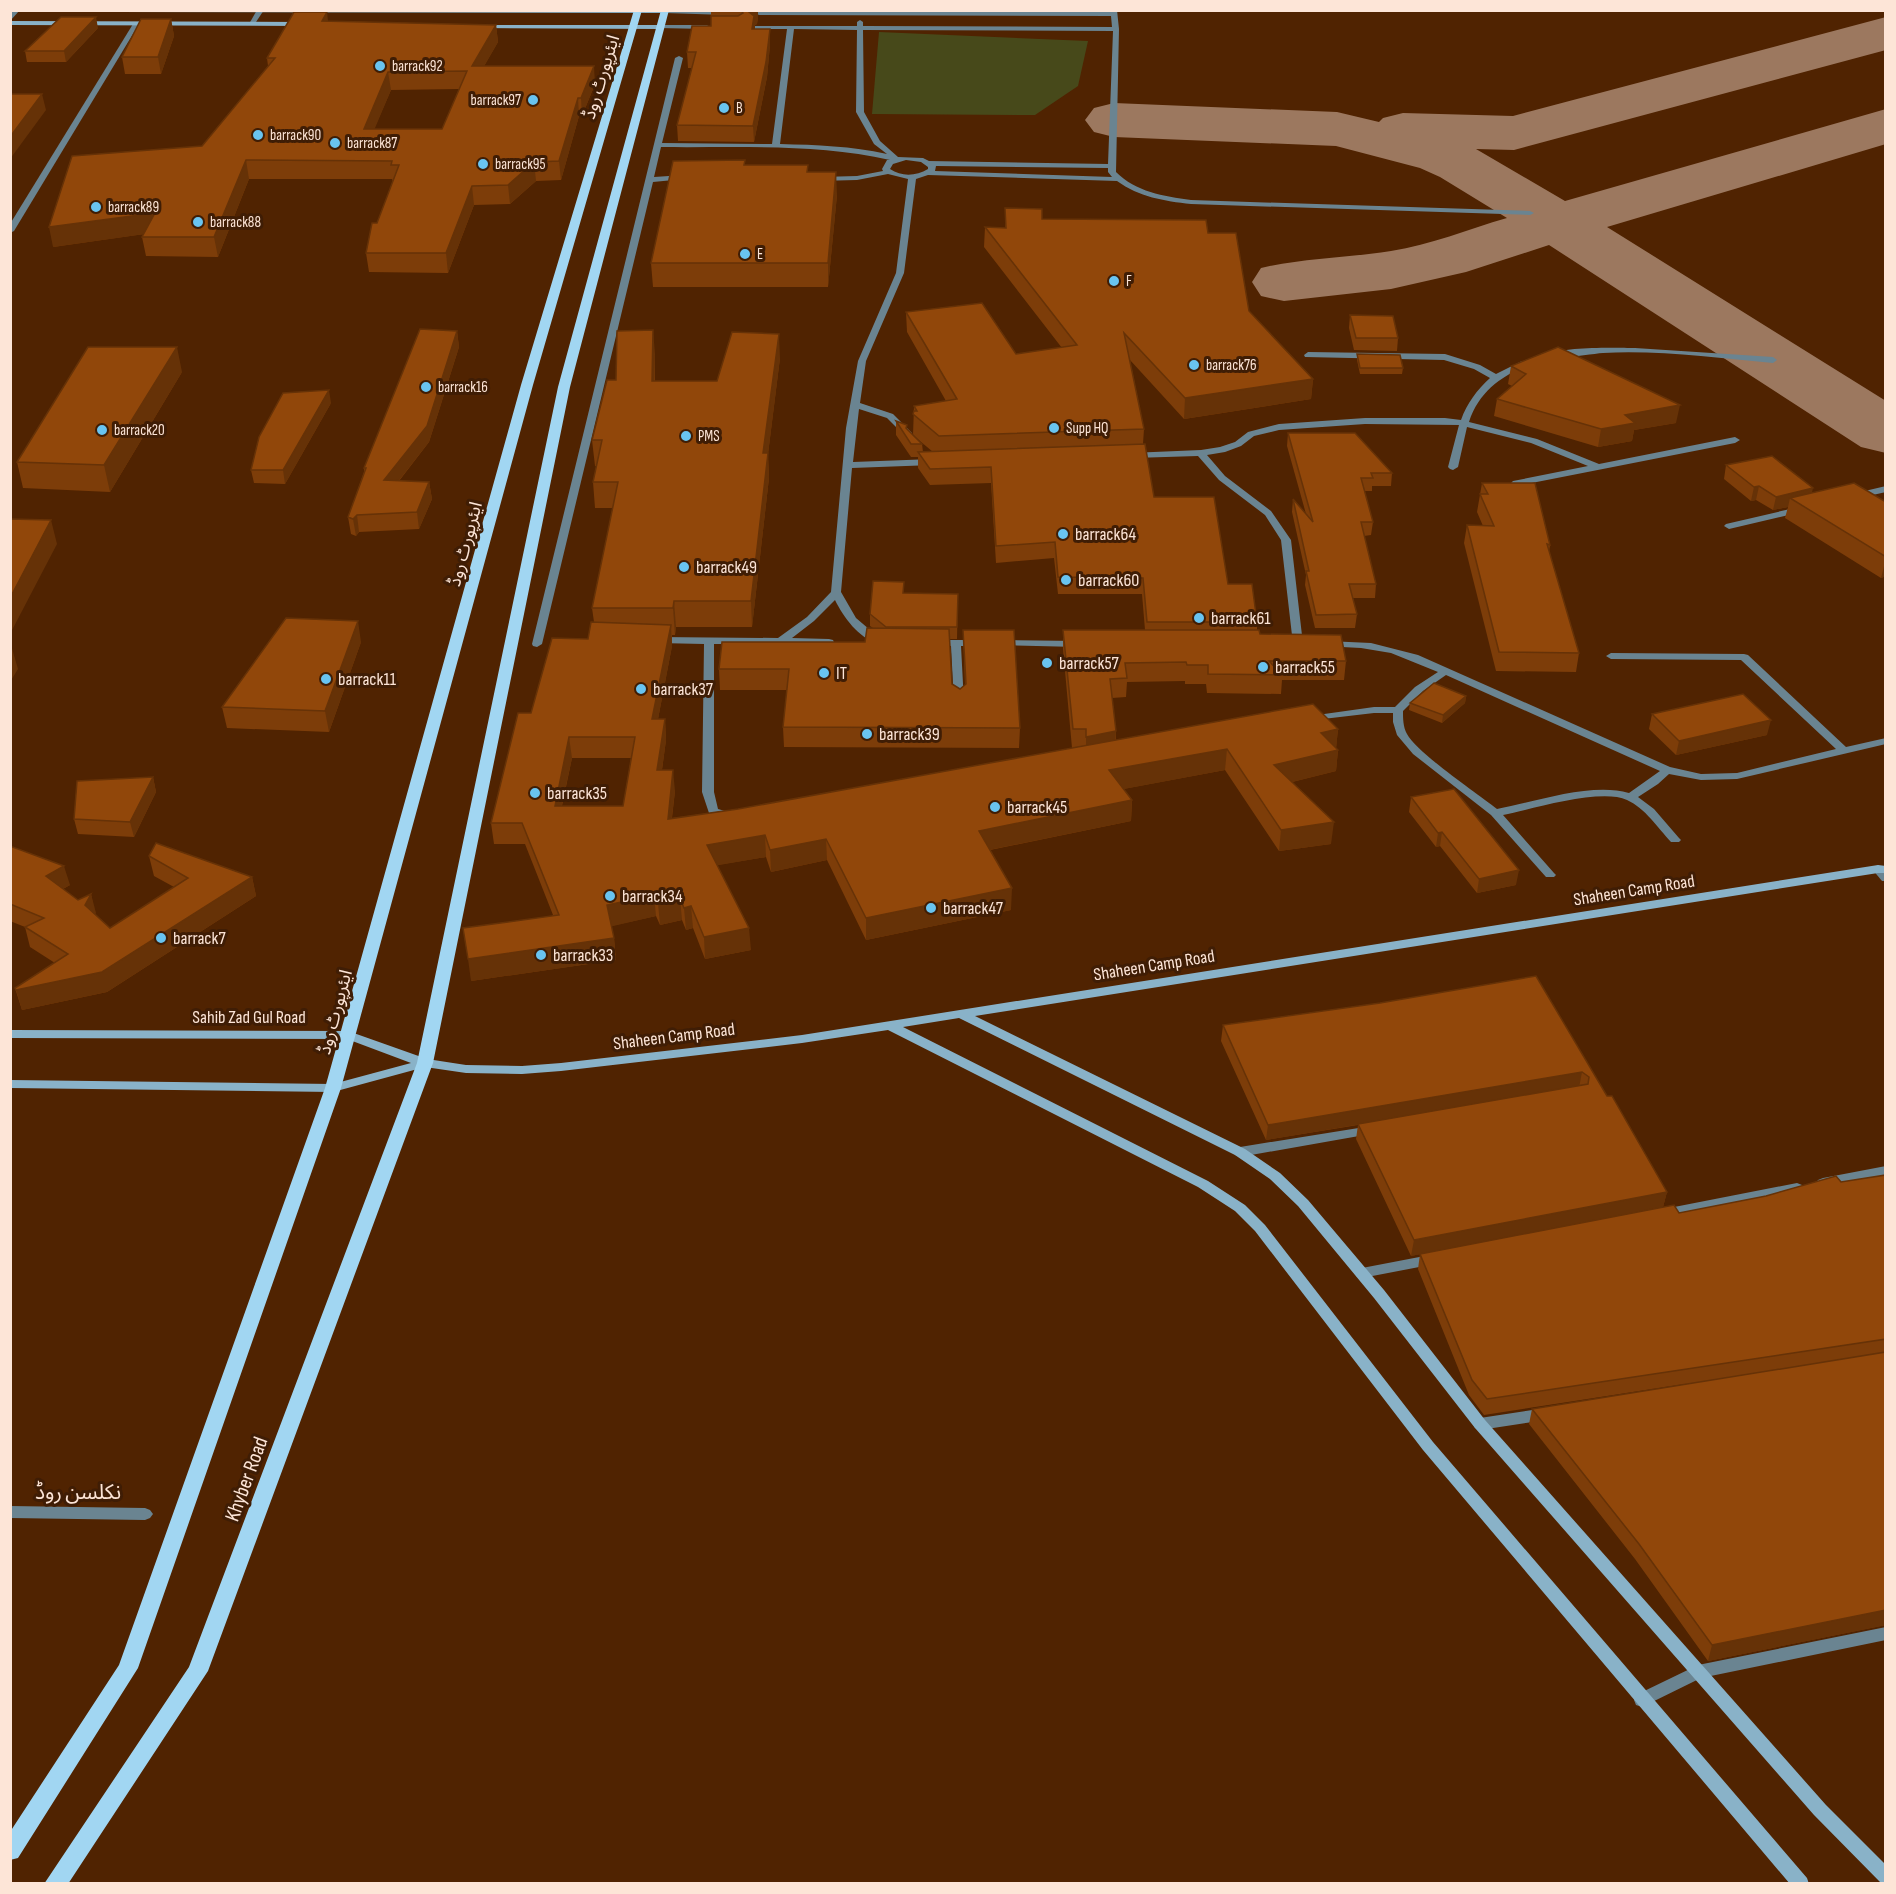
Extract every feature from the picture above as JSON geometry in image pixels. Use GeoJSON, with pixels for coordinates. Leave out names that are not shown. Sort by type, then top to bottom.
{"type":"FeatureCollection","features":[{"type":"Feature","properties":{"kind":"main road","name":"ایئرپورٹ روڈ"},"geometry":{"type":"LineString","coordinates":[[333,1088],[527,385],[638,11]]}},
{"type":"Feature","properties":{"kind":"main road","name":"Khyber Road"},"geometry":{"type":"LineString","coordinates":[[55,1884],[198,1671],[425,1063],[564,387],[664,11]]}},
{"type":"Feature","properties":{"kind":"main road"},"geometry":{"type":"LineString","coordinates":[[10,1851],[128,1668],[333,1088]]}},
{"type":"Feature","properties":{"kind":"street"},"geometry":{"type":"LineString","coordinates":[[10,21],[17,10]]}},
{"type":"Feature","properties":{"kind":"street"},"geometry":{"type":"LineString","coordinates":[[114,10],[738,13]]}},
{"type":"Feature","properties":{"kind":"street"},"geometry":{"type":"LineString","coordinates":[[252,24],[261,11]]}},
{"type":"Feature","properties":{"kind":"street"},"geometry":{"type":"LineString","coordinates":[[860,12],[860,112],[877,142],[897,159]]}},
{"type":"Feature","properties":{"kind":"street"},"geometry":{"type":"LineString","coordinates":[[759,13],[1114,12],[1116,29],[1112,172],[1118,179],[1142,192],[1162,199],[1191,202],[1530,213]]}},
{"type":"Feature","properties":{"kind":"street"},"geometry":{"type":"LineString","coordinates":[[10,21],[312,24]]}},
{"type":"Feature","properties":{"kind":"street"},"geometry":{"type":"LineString","coordinates":[[10,231],[136,24]]}},
{"type":"Feature","properties":{"kind":"street"},"geometry":{"type":"LineString","coordinates":[[467,26],[713,27]]}},
{"type":"Feature","properties":{"kind":"street"},"geometry":{"type":"LineString","coordinates":[[755,27],[1116,29]]}},
{"type":"Feature","properties":{"kind":"street"},"geometry":{"type":"LineString","coordinates":[[776,146],[791,27]]}},
{"type":"Feature","properties":{"kind":"street"},"geometry":{"type":"LineString","coordinates":[[537,644],[678,58]]}},
{"type":"Feature","properties":{"kind":"street"},"geometry":{"type":"LineString","coordinates":[[657,145],[776,146],[857,150],[897,159],[915,158],[929,163],[1112,166]]}},
{"type":"Feature","properties":{"kind":"street"},"geometry":{"type":"LineString","coordinates":[[889,172],[886,165],[897,159]]}},
{"type":"Feature","properties":{"kind":"street"},"geometry":{"type":"LineString","coordinates":[[928,173],[932,170],[929,163]]}},
{"type":"Feature","properties":{"kind":"street"},"geometry":{"type":"LineString","coordinates":[[807,179],[857,178],[889,172],[912,177],[928,173],[1118,179]]}},
{"type":"Feature","properties":{"kind":"street"},"geometry":{"type":"LineString","coordinates":[[649,180],[688,177]]}},
{"type":"Feature","properties":{"kind":"street"},"geometry":{"type":"LineString","coordinates":[[859,643],[887,644],[857,627],[847,616],[836,592],[848,465],[862,361],[900,273],[912,177]]}},
{"type":"Feature","properties":{"kind":"street"},"geometry":{"type":"LineString","coordinates":[[1545,356],[1586,350],[1630,350],[1773,360]]}},
{"type":"Feature","properties":{"kind":"street"},"geometry":{"type":"LineString","coordinates":[[1308,355],[1444,357],[1477,367],[1494,377]]}},
{"type":"Feature","properties":{"kind":"street"},"geometry":{"type":"LineString","coordinates":[[1454,466],[1462,423],[1479,393],[1494,377],[1514,366],[1535,359]]}},
{"type":"Feature","properties":{"kind":"street"},"geometry":{"type":"LineString","coordinates":[[856,405],[890,416],[907,433]]}},
{"type":"Feature","properties":{"kind":"street"},"geometry":{"type":"LineString","coordinates":[[1121,455],[1201,453],[1222,450],[1238,444],[1251,434],[1279,427],[1365,421],[1462,423],[1534,441],[1598,467]]}},
{"type":"Feature","properties":{"kind":"street"},"geometry":{"type":"LineString","coordinates":[[1516,483],[1735,440]]}},
{"type":"Feature","properties":{"kind":"street"},"geometry":{"type":"LineString","coordinates":[[923,450],[936,462]]}},
{"type":"Feature","properties":{"kind":"street"},"geometry":{"type":"LineString","coordinates":[[1201,453],[1222,478],[1268,513],[1286,540],[1308,644]]}},
{"type":"Feature","properties":{"kind":"street"},"geometry":{"type":"LineString","coordinates":[[848,465],[948,461]]}},
{"type":"Feature","properties":{"kind":"street"},"geometry":{"type":"LineString","coordinates":[[1843,499],[1886,489]]}},
{"type":"Feature","properties":{"kind":"street"},"geometry":{"type":"LineString","coordinates":[[1729,526],[1809,507]]}},
{"type":"Feature","properties":{"kind":"street"},"geometry":{"type":"LineString","coordinates":[[781,641],[804,627],[819,614],[836,592]]}},
{"type":"Feature","properties":{"kind":"street"},"geometry":{"type":"LineString","coordinates":[[642,640],[837,642]]}},
{"type":"Feature","properties":{"kind":"street"},"geometry":{"type":"LineString","coordinates":[[709,640],[708,792],[713,811],[742,817]]}},
{"type":"Feature","properties":{"kind":"street"},"geometry":{"type":"LineString","coordinates":[[924,644],[1086,644]]}},
{"type":"Feature","properties":{"kind":"street"},"geometry":{"type":"LineString","coordinates":[[956,644],[959,704]]}},
{"type":"Feature","properties":{"kind":"street"},"geometry":{"type":"LineString","coordinates":[[1286,644],[1362,644],[1390,648],[1667,770],[1701,777],[1737,776],[1886,741]]}},
{"type":"Feature","properties":{"kind":"street"},"geometry":{"type":"LineString","coordinates":[[1611,656],[1744,657],[1843,750]]}},
{"type":"Feature","properties":{"kind":"street"},"geometry":{"type":"LineString","coordinates":[[1297,722],[1364,711],[1398,710],[1419,689],[1446,671]]}},
{"type":"Feature","properties":{"kind":"street"},"geometry":{"type":"LineString","coordinates":[[1398,710],[1398,722],[1402,735],[1417,752],[1495,813],[1550,875]]}},
{"type":"Feature","properties":{"kind":"street"},"geometry":{"type":"LineString","coordinates":[[1631,797],[1654,783],[1667,770]]}},
{"type":"Feature","properties":{"kind":"street"},"geometry":{"type":"LineString","coordinates":[[1495,813],[1596,793],[1617,793],[1631,797],[1647,810],[1675,840]]}},
{"type":"Feature","properties":{"kind":"street","name":"Shaheen Camp Road"},"geometry":{"type":"LineString","coordinates":[[425,1063],[477,1069],[522,1070],[802,1039],[1883,873]]}},
{"type":"Feature","properties":{"kind":"street"},"geometry":{"type":"LineString","coordinates":[[961,1014],[1240,1152],[1275,1176],[1303,1203],[1362,1274],[1480,1424],[1820,1810],[1886,1877]]}},
{"type":"Feature","properties":{"kind":"street"},"geometry":{"type":"LineString","coordinates":[[889,1025],[1192,1179],[1240,1208],[1260,1228],[1428,1446],[1801,1884]]}},
{"type":"Feature","properties":{"kind":"street","name":"Sahib Zad Gul Road"},"geometry":{"type":"LineString","coordinates":[[10,1034],[348,1035],[425,1063]]}},
{"type":"Feature","properties":{"kind":"street"},"geometry":{"type":"LineString","coordinates":[[10,1084],[333,1088],[425,1063]]}},
{"type":"Feature","properties":{"kind":"street"},"geometry":{"type":"LineString","coordinates":[[1240,1152],[1381,1128]]}},
{"type":"Feature","properties":{"kind":"street"},"geometry":{"type":"LineString","coordinates":[[1653,1216],[1886,1171]]}},
{"type":"Feature","properties":{"kind":"street"},"geometry":{"type":"LineString","coordinates":[[1362,1274],[1444,1258]]}},
{"type":"Feature","properties":{"kind":"street"},"geometry":{"type":"LineString","coordinates":[[1480,1424],[1559,1412]]}},
{"type":"Feature","properties":{"kind":"street","name":"نکلسن روڈ"},"geometry":{"type":"LineString","coordinates":[[10,1512],[145,1514]]}},
{"type":"Feature","properties":{"kind":"street"},"geometry":{"type":"LineString","coordinates":[[1642,1700],[1698,1672],[1886,1633]]}},
{"type":"Feature","properties":{"kind":"shaded area"},"geometry":{"type":"Polygon","coordinates":[[[879,32],[1088,41],[1078,86],[1035,115],[872,114],[879,32]]]}},
{"type":"Feature","properties":{"kind":"building"},"geometry":{"type":"Polygon","coordinates":[[[741,10],[752,10],[749,12],[754,16],[752,29],[770,29],[753,126],[677,125],[696,52],[687,52],[692,26],[711,26],[711,16],[738,16],[743,13],[741,10]]]}},
{"type":"Feature","properties":{"kind":"building"},"geometry":{"type":"Polygon","coordinates":[[[294,12],[327,12],[322,21],[496,25],[472,66],[594,66],[581,98],[578,98],[559,161],[534,162],[508,185],[472,186],[446,253],[366,253],[372,223],[377,223],[399,165],[391,165],[392,161],[246,160],[214,237],[142,237],[155,213],[49,227],[72,156],[202,146],[275,58],[267,58],[294,12]],[[467,71],[388,72],[364,129],[442,129],[467,71]]]}},
{"type":"Feature","properties":{"kind":"building"},"geometry":{"type":"Polygon","coordinates":[[[61,17],[96,17],[64,51],[25,51],[61,17]]]}},
{"type":"Feature","properties":{"kind":"building"},"geometry":{"type":"Polygon","coordinates":[[[141,19],[171,19],[158,57],[122,57],[141,19]]]}},
{"type":"Feature","properties":{"kind":"building"},"geometry":{"type":"Polygon","coordinates":[[[10,94],[42,94],[10,137],[10,94]]]}},
{"type":"Feature","properties":{"kind":"building","name":"E"},"geometry":{"type":"Polygon","coordinates":[[[745,160],[744,165],[808,165],[807,172],[836,172],[828,263],[651,263],[673,161],[745,160]]]}},
{"type":"Feature","properties":{"kind":"building"},"geometry":{"type":"Polygon","coordinates":[[[1005,208],[1042,209],[1042,219],[1206,220],[1208,233],[1236,233],[1249,311],[1313,379],[1185,398],[1124,333],[1144,429],[939,436],[913,414],[917,411],[914,406],[957,399],[906,312],[982,303],[1016,354],[1077,345],[985,227],[1006,228],[1005,208]]]}},
{"type":"Feature","properties":{"kind":"building"},"geometry":{"type":"Polygon","coordinates":[[[1350,315],[1393,316],[1398,338],[1356,338],[1350,315]]]}},
{"type":"Feature","properties":{"kind":"building"},"geometry":{"type":"Polygon","coordinates":[[[420,329],[457,331],[427,426],[384,480],[429,482],[417,512],[357,515],[353,519],[348,517],[366,468],[364,468],[420,329]]]}},
{"type":"Feature","properties":{"kind":"building"},"geometry":{"type":"Polygon","coordinates":[[[653,330],[652,381],[717,381],[732,332],[779,334],[763,453],[768,453],[751,601],[674,601],[673,608],[592,608],[618,482],[593,482],[602,440],[592,440],[607,380],[616,380],[617,331],[653,330]]]}},
{"type":"Feature","properties":{"kind":"building"},"geometry":{"type":"Polygon","coordinates":[[[88,347],[177,347],[104,465],[17,462],[88,347]]]}},
{"type":"Feature","properties":{"kind":"building"},"geometry":{"type":"Polygon","coordinates":[[[1558,347],[1680,405],[1625,415],[1635,423],[1601,429],[1497,399],[1526,374],[1511,366],[1558,347]]]}},
{"type":"Feature","properties":{"kind":"building"},"geometry":{"type":"Polygon","coordinates":[[[1357,354],[1400,355],[1403,368],[1360,368],[1357,354]]]}},
{"type":"Feature","properties":{"kind":"building"},"geometry":{"type":"Polygon","coordinates":[[[329,390],[283,470],[251,470],[259,437],[283,393],[329,390]]]}},
{"type":"Feature","properties":{"kind":"building"},"geometry":{"type":"Polygon","coordinates":[[[896,421],[907,425],[906,428],[922,444],[911,444],[896,421]]]}},
{"type":"Feature","properties":{"kind":"building"},"geometry":{"type":"Polygon","coordinates":[[[1288,433],[1355,433],[1392,473],[1371,473],[1373,478],[1361,478],[1373,522],[1361,522],[1376,584],[1349,584],[1357,614],[1316,615],[1293,499],[1313,522],[1288,433]]]}},
{"type":"Feature","properties":{"kind":"building"},"geometry":{"type":"Polygon","coordinates":[[[1145,444],[1154,497],[1214,497],[1228,584],[1252,584],[1257,622],[1147,622],[1143,578],[1058,577],[1055,542],[996,546],[991,467],[930,469],[918,452],[1145,444]]]}},
{"type":"Feature","properties":{"kind":"building"},"geometry":{"type":"Polygon","coordinates":[[[1772,456],[1813,488],[1776,497],[1759,486],[1754,487],[1726,465],[1772,456]]]}},
{"type":"Feature","properties":{"kind":"building"},"geometry":{"type":"Polygon","coordinates":[[[1482,483],[1535,483],[1550,545],[1547,544],[1579,653],[1499,652],[1467,525],[1494,526],[1480,494],[1488,494],[1482,483]]]}},
{"type":"Feature","properties":{"kind":"building"},"geometry":{"type":"Polygon","coordinates":[[[1854,483],[1886,502],[1886,557],[1790,498],[1854,483]]]}},
{"type":"Feature","properties":{"kind":"building"},"geometry":{"type":"Polygon","coordinates":[[[10,519],[51,520],[10,598],[10,519]]]}},
{"type":"Feature","properties":{"kind":"building"},"geometry":{"type":"Polygon","coordinates":[[[873,581],[904,582],[903,593],[958,594],[957,627],[886,627],[870,614],[873,581]]]}},
{"type":"Feature","properties":{"kind":"building"},"geometry":{"type":"Polygon","coordinates":[[[286,618],[358,621],[325,711],[222,707],[286,618]]]}},
{"type":"Feature","properties":{"kind":"building"},"geometry":{"type":"Polygon","coordinates":[[[591,622],[671,625],[652,719],[665,719],[657,770],[673,770],[668,819],[738,809],[1313,704],[1338,729],[1321,733],[1338,750],[1274,765],[1334,822],[1281,830],[1227,749],[1109,770],[1132,800],[979,831],[1012,888],[866,918],[826,839],[770,850],[765,835],[707,845],[749,928],[704,937],[691,906],[684,908],[680,898],[658,903],[654,895],[607,905],[614,938],[468,959],[463,928],[559,915],[522,823],[491,823],[518,713],[531,713],[552,638],[588,639],[591,622]],[[569,737],[555,806],[623,806],[635,737],[569,737]]]}},
{"type":"Feature","properties":{"kind":"building"},"geometry":{"type":"Polygon","coordinates":[[[867,628],[949,629],[952,684],[960,689],[966,684],[963,630],[1014,630],[1020,728],[783,727],[789,669],[719,669],[722,642],[865,642],[867,628]]]}},
{"type":"Feature","properties":{"kind":"building"},"geometry":{"type":"Polygon","coordinates":[[[1063,630],[1259,630],[1260,634],[1341,635],[1346,661],[1269,661],[1282,675],[1208,674],[1208,665],[1187,665],[1186,662],[1125,663],[1127,678],[1110,679],[1116,731],[1086,737],[1086,729],[1073,729],[1063,630]]]}},
{"type":"Feature","properties":{"kind":"building"},"geometry":{"type":"Polygon","coordinates":[[[1434,683],[1466,696],[1443,715],[1410,703],[1434,683]]]}},
{"type":"Feature","properties":{"kind":"building"},"geometry":{"type":"Polygon","coordinates":[[[1743,694],[1771,720],[1679,741],[1652,714],[1743,694]]]}},
{"type":"Feature","properties":{"kind":"building"},"geometry":{"type":"Polygon","coordinates":[[[153,777],[130,822],[74,819],[77,781],[153,777]]]}},
{"type":"Feature","properties":{"kind":"building"},"geometry":{"type":"Polygon","coordinates":[[[1454,789],[1519,870],[1479,879],[1442,832],[1438,833],[1411,797],[1454,789]]]}},
{"type":"Feature","properties":{"kind":"building"},"geometry":{"type":"Polygon","coordinates":[[[156,843],[252,877],[102,972],[16,990],[15,988],[68,954],[25,927],[44,918],[10,904],[10,846],[64,866],[46,876],[78,900],[91,894],[85,905],[110,928],[188,878],[149,856],[156,843]]]}},
{"type":"Feature","properties":{"kind":"building"},"geometry":{"type":"Polygon","coordinates":[[[1536,976],[1607,1096],[1612,1096],[1667,1192],[1414,1240],[1358,1124],[1588,1084],[1589,1077],[1582,1072],[1268,1125],[1223,1025],[1380,1003],[1536,976]]]}},
{"type":"Feature","properties":{"kind":"building"},"geometry":{"type":"Polygon","coordinates":[[[1886,1175],[1886,1339],[1487,1399],[1472,1380],[1420,1254],[1674,1205],[1679,1213],[1766,1196],[1836,1176],[1841,1182],[1886,1175]]]}},
{"type":"Feature","properties":{"kind":"building"},"geometry":{"type":"Polygon","coordinates":[[[1886,1352],[1886,1610],[1712,1645],[1639,1544],[1532,1409],[1886,1352]]]}},
{"type":"Feature","properties":{"kind":"taxiway"},"geometry":{"type":"LineString","coordinates":[[1403,130],[1514,133],[1886,33]]}},
{"type":"Feature","properties":{"kind":"taxiway"},"geometry":{"type":"LineString","coordinates":[[1114,120],[1337,129],[1441,156],[1461,164],[1557,223]]}},
{"type":"Feature","properties":{"kind":"taxiway"},"geometry":{"type":"LineString","coordinates":[[1557,223],[1886,126]]}},
{"type":"Feature","properties":{"kind":"taxiway"},"geometry":{"type":"LineString","coordinates":[[1284,282],[1365,274],[1418,265],[1444,259],[1557,223]]}},
{"type":"Feature","properties":{"kind":"taxiway"},"geometry":{"type":"LineString","coordinates":[[1557,223],[1886,432]]}},
{"type":"Feature","properties":{"kind":"place","name":"barrack92"},"geometry":{"type":"Point","coordinates":[380,66]}},
{"type":"Feature","properties":{"kind":"place","name":"barrack97"},"geometry":{"type":"Point","coordinates":[533,100]}},
{"type":"Feature","properties":{"kind":"place","name":"B"},"geometry":{"type":"Point","coordinates":[724,108]}},
{"type":"Feature","properties":{"kind":"place","name":"barrack90"},"geometry":{"type":"Point","coordinates":[258,135]}},
{"type":"Feature","properties":{"kind":"place","name":"barrack87"},"geometry":{"type":"Point","coordinates":[335,143]}},
{"type":"Feature","properties":{"kind":"place","name":"barrack95"},"geometry":{"type":"Point","coordinates":[483,164]}},
{"type":"Feature","properties":{"kind":"place","name":"barrack89"},"geometry":{"type":"Point","coordinates":[96,207]}},
{"type":"Feature","properties":{"kind":"place","name":"barrack88"},"geometry":{"type":"Point","coordinates":[198,222]}},
{"type":"Feature","properties":{"kind":"place","name":"E"},"geometry":{"type":"Point","coordinates":[745,254]}},
{"type":"Feature","properties":{"kind":"place","name":"F"},"geometry":{"type":"Point","coordinates":[1114,281]}},
{"type":"Feature","properties":{"kind":"place","name":"barrack76"},"geometry":{"type":"Point","coordinates":[1194,365]}},
{"type":"Feature","properties":{"kind":"place","name":"barrack16"},"geometry":{"type":"Point","coordinates":[426,387]}},
{"type":"Feature","properties":{"kind":"place","name":"Supp HQ"},"geometry":{"type":"Point","coordinates":[1054,428]}},
{"type":"Feature","properties":{"kind":"place","name":"barrack20"},"geometry":{"type":"Point","coordinates":[102,430]}},
{"type":"Feature","properties":{"kind":"place","name":"PMS"},"geometry":{"type":"Point","coordinates":[686,436]}},
{"type":"Feature","properties":{"kind":"place","name":"barrack64"},"geometry":{"type":"Point","coordinates":[1063,534]}},
{"type":"Feature","properties":{"kind":"place","name":"barrack49"},"geometry":{"type":"Point","coordinates":[684,567]}},
{"type":"Feature","properties":{"kind":"place","name":"barrack60"},"geometry":{"type":"Point","coordinates":[1066,580]}},
{"type":"Feature","properties":{"kind":"place","name":"barrack61"},"geometry":{"type":"Point","coordinates":[1199,618]}},
{"type":"Feature","properties":{"kind":"place","name":"barrack57"},"geometry":{"type":"Point","coordinates":[1047,663]}},
{"type":"Feature","properties":{"kind":"place","name":"barrack55"},"geometry":{"type":"Point","coordinates":[1263,667]}},
{"type":"Feature","properties":{"kind":"place","name":"IT"},"geometry":{"type":"Point","coordinates":[824,673]}},
{"type":"Feature","properties":{"kind":"place","name":"barrack11"},"geometry":{"type":"Point","coordinates":[326,679]}},
{"type":"Feature","properties":{"kind":"place","name":"barrack37"},"geometry":{"type":"Point","coordinates":[641,689]}},
{"type":"Feature","properties":{"kind":"place","name":"barrack39"},"geometry":{"type":"Point","coordinates":[867,734]}},
{"type":"Feature","properties":{"kind":"place","name":"barrack35"},"geometry":{"type":"Point","coordinates":[535,793]}},
{"type":"Feature","properties":{"kind":"place","name":"barrack45"},"geometry":{"type":"Point","coordinates":[995,807]}},
{"type":"Feature","properties":{"kind":"place","name":"barrack34"},"geometry":{"type":"Point","coordinates":[610,896]}},
{"type":"Feature","properties":{"kind":"place","name":"barrack47"},"geometry":{"type":"Point","coordinates":[931,908]}},
{"type":"Feature","properties":{"kind":"place","name":"barrack7"},"geometry":{"type":"Point","coordinates":[161,938]}},
{"type":"Feature","properties":{"kind":"place","name":"barrack33"},"geometry":{"type":"Point","coordinates":[541,955]}}]}
